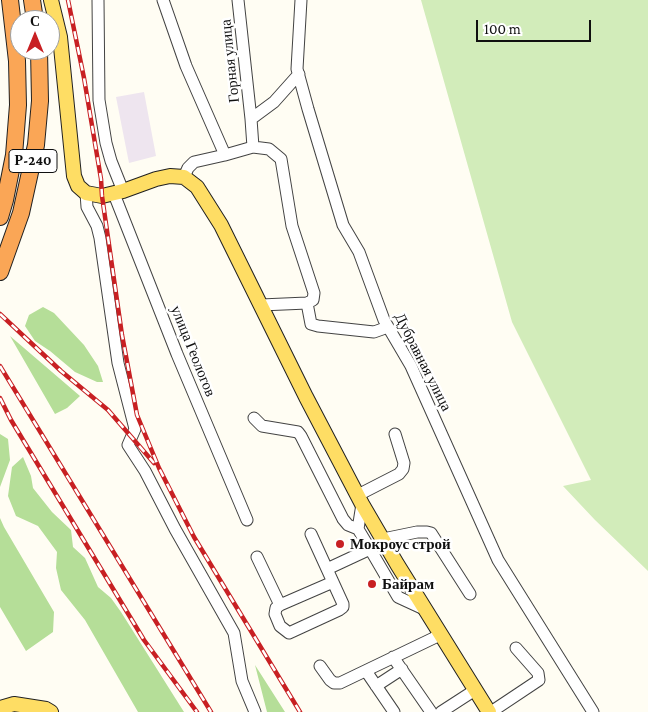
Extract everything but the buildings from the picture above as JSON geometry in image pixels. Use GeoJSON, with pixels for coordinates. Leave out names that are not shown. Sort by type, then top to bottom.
{"type":"FeatureCollection","features":[{"type":"Feature","properties":{"kind":"highway","name":"Р-240"},"geometry":{"type":"LineString","coordinates":[[0,217],[6,200],[14,154],[18,105],[17,61],[10,0]]}},
{"type":"Feature","properties":{"kind":"highway","name":"Р-240"},"geometry":{"type":"LineString","coordinates":[[1,270],[21,213],[36,145],[40,101],[39,60]]}},
{"type":"Feature","properties":{"kind":"main road"},"geometry":{"type":"LineString","coordinates":[[51,0],[60,37],[74,176],[78,186],[86,193],[102,196],[170,176],[184,177],[197,186],[210,204],[306,397],[360,500],[424,609],[490,712]]}},
{"type":"Feature","properties":{"kind":"main road"},"geometry":{"type":"LineString","coordinates":[[0,708],[14,704],[46,709],[51,712]]}},
{"type":"Feature","properties":{"kind":"street","name":"улица Геологов"},"geometry":{"type":"LineString","coordinates":[[98,0],[99,100],[106,144],[118,192],[177,354],[247,520]]}},
{"type":"Feature","properties":{"kind":"street"},"geometry":{"type":"LineString","coordinates":[[163,0],[186,66],[225,155]]}},
{"type":"Feature","properties":{"kind":"street","name":"Горная улица"},"geometry":{"type":"LineString","coordinates":[[238,0],[253,146]]}},
{"type":"Feature","properties":{"kind":"street","name":"Дубравная улица"},"geometry":{"type":"LineString","coordinates":[[301,0],[297,69],[343,225],[359,252],[384,320],[411,366],[498,560],[593,712]]}},
{"type":"Feature","properties":{"kind":"street"},"geometry":{"type":"LineString","coordinates":[[251,118],[274,102],[299,74]]}},
{"type":"Feature","properties":{"kind":"street"},"geometry":{"type":"LineString","coordinates":[[184,177],[188,168],[194,162],[240,152],[253,146],[269,149],[280,159],[292,226],[314,293],[313,300],[307,303],[261,305]]}},
{"type":"Feature","properties":{"kind":"street"},"geometry":{"type":"LineString","coordinates":[[86,193],[87,207],[97,226],[100,238],[118,363],[135,429],[128,445],[145,471],[234,633],[242,681],[255,712]]}},
{"type":"Feature","properties":{"kind":"street"},"geometry":{"type":"LineString","coordinates":[[307,303],[311,324],[374,332],[388,327]]}},
{"type":"Feature","properties":{"kind":"street"},"geometry":{"type":"LineString","coordinates":[[254,418],[262,426],[298,432],[343,519],[348,525],[358,529]]}},
{"type":"Feature","properties":{"kind":"street"},"geometry":{"type":"LineString","coordinates":[[396,434],[404,463],[403,469],[399,474],[360,500],[358,529],[398,596],[424,609]]}},
{"type":"Feature","properties":{"kind":"street"},"geometry":{"type":"LineString","coordinates":[[383,539],[417,532],[431,533],[470,594]]}},
{"type":"Feature","properties":{"kind":"street"},"geometry":{"type":"LineString","coordinates":[[311,534],[333,582],[343,604],[343,607],[289,633],[280,626],[275,614],[276,608],[333,582]]}},
{"type":"Feature","properties":{"kind":"street"},"geometry":{"type":"LineString","coordinates":[[327,569],[370,549]]}},
{"type":"Feature","properties":{"kind":"street"},"geometry":{"type":"LineString","coordinates":[[257,557],[280,605]]}},
{"type":"Feature","properties":{"kind":"street"},"geometry":{"type":"LineString","coordinates":[[320,666],[330,680],[334,683],[340,683],[440,635]]}},
{"type":"Feature","properties":{"kind":"street"},"geometry":{"type":"LineString","coordinates":[[490,712],[539,680],[538,673],[516,648]]}},
{"type":"Feature","properties":{"kind":"street"},"geometry":{"type":"LineString","coordinates":[[393,657],[431,712]]}},
{"type":"Feature","properties":{"kind":"street"},"geometry":{"type":"LineString","coordinates":[[376,686],[402,669]]}},
{"type":"Feature","properties":{"kind":"street"},"geometry":{"type":"LineString","coordinates":[[366,671],[394,712]]}},
{"type":"Feature","properties":{"kind":"street"},"geometry":{"type":"LineString","coordinates":[[441,712],[475,690]]}},
{"type":"Feature","properties":{"kind":"shaded area"},"geometry":{"type":"Polygon","coordinates":[[[144,92],[156,156],[129,163],[116,97],[144,92]]]}},
{"type":"Feature","properties":{"kind":"green space"},"geometry":{"type":"Polygon","coordinates":[[[421,0],[648,0],[648,571],[563,486],[591,480],[512,322],[421,0]]]}},
{"type":"Feature","properties":{"kind":"green space"},"geometry":{"type":"Polygon","coordinates":[[[43,307],[54,313],[84,345],[98,366],[103,382],[97,382],[75,372],[35,341],[25,326],[29,315],[43,307]]]}},
{"type":"Feature","properties":{"kind":"green space"},"geometry":{"type":"Polygon","coordinates":[[[10,336],[80,396],[67,408],[55,414],[10,336]]]}},
{"type":"Feature","properties":{"kind":"green space"},"geometry":{"type":"Polygon","coordinates":[[[0,434],[8,439],[10,460],[0,487],[0,434]]]}},
{"type":"Feature","properties":{"kind":"green space"},"geometry":{"type":"Polygon","coordinates":[[[23,457],[31,476],[33,488],[52,512],[71,530],[73,547],[85,558],[98,587],[111,598],[121,612],[184,712],[138,712],[85,620],[61,590],[56,568],[57,552],[38,526],[16,516],[8,496],[12,467],[23,457]]]}},
{"type":"Feature","properties":{"kind":"green space"},"geometry":{"type":"Polygon","coordinates":[[[0,518],[54,612],[53,632],[26,651],[0,607],[0,518]]]}},
{"type":"Feature","properties":{"kind":"green space"},"geometry":{"type":"Polygon","coordinates":[[[255,665],[285,712],[267,712],[255,665]]]}},
{"type":"Feature","properties":{"kind":"railway"},"geometry":{"type":"LineString","coordinates":[[68,0],[84,78],[101,179],[122,335],[137,415],[159,468],[194,537],[300,712]]}},
{"type":"Feature","properties":{"kind":"railway"},"geometry":{"type":"LineString","coordinates":[[0,314],[61,371],[108,410],[154,463]]}},
{"type":"Feature","properties":{"kind":"railway"},"geometry":{"type":"LineString","coordinates":[[0,366],[211,712]]}},
{"type":"Feature","properties":{"kind":"railway"},"geometry":{"type":"LineString","coordinates":[[0,398],[11,420],[144,640],[197,712]]}},
{"type":"Feature","properties":{"kind":"place","name":"Мокроус строй"},"geometry":{"type":"Point","coordinates":[340,544]}},
{"type":"Feature","properties":{"kind":"place","name":"Байрам"},"geometry":{"type":"Point","coordinates":[372,584]}}]}
